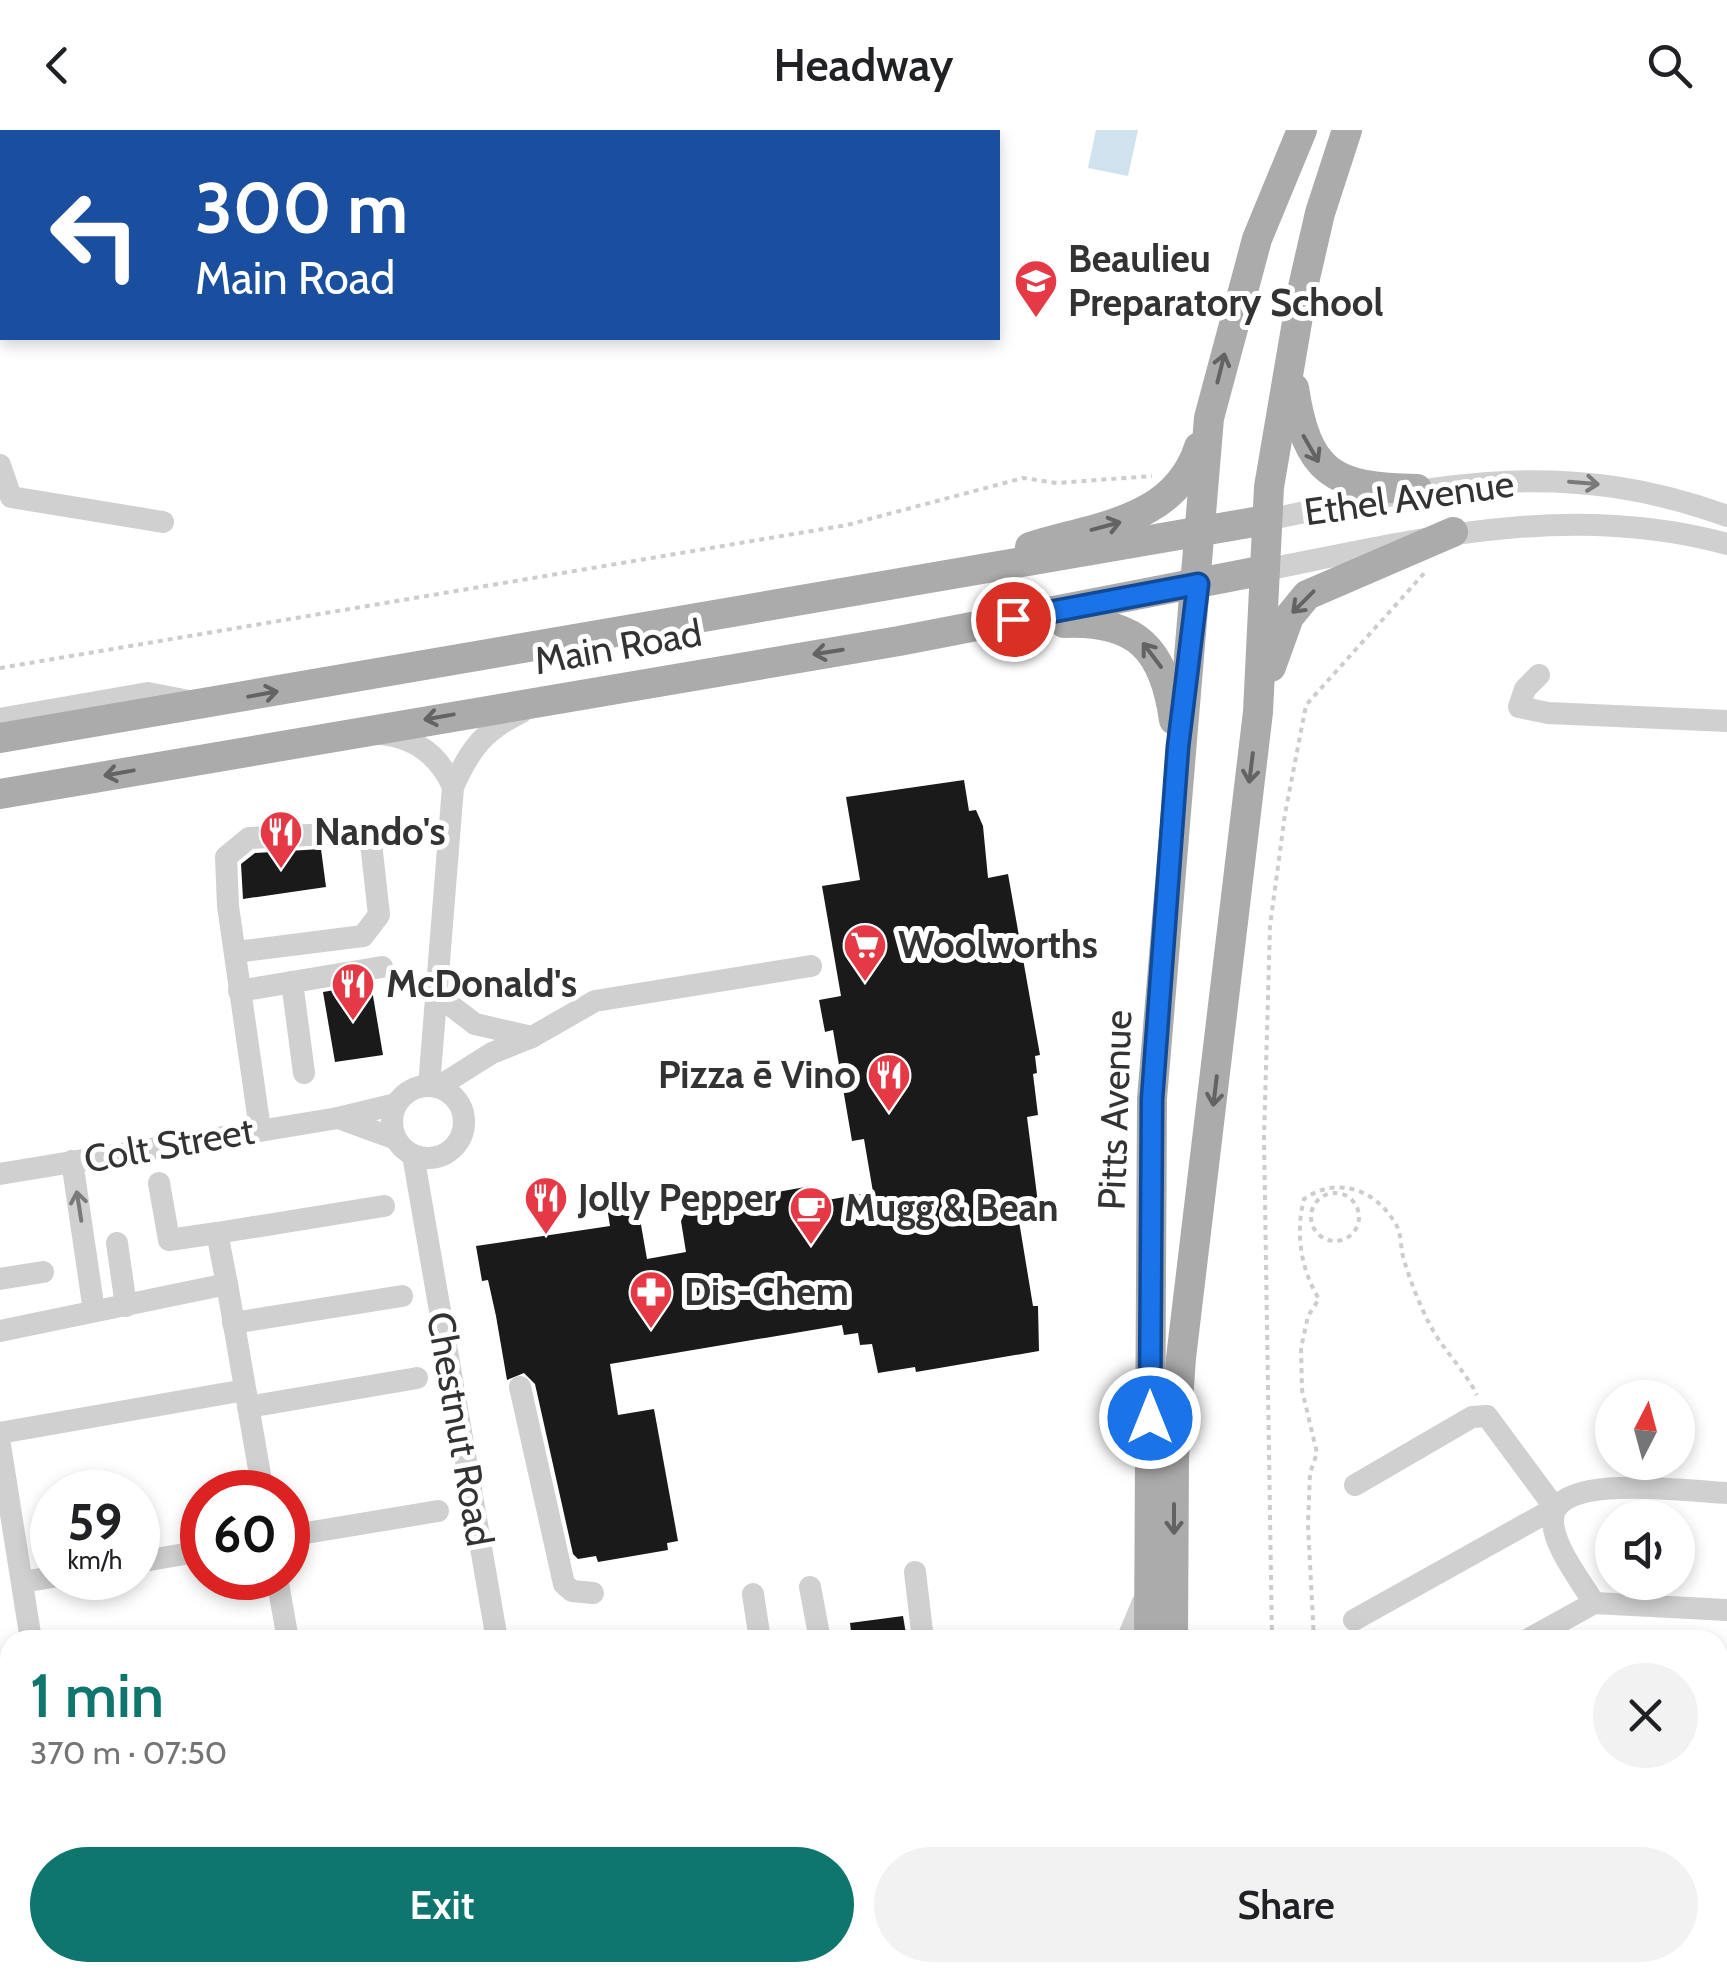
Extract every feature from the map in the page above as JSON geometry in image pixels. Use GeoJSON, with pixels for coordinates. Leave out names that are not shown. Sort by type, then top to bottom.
{"type":"FeatureCollection","features":[{"type":"Feature","properties":{"kind":"main road"},"geometry":{"type":"LineString","coordinates":[[912,584],[1156,508],[1191,473],[1257,239],[1302,130]]}},
{"type":"Feature","properties":{"kind":"main road"},"geometry":{"type":"LineString","coordinates":[[1173,1630],[1174,1457],[1181,1358],[1258,712],[1266,520],[1291,355],[1320,213],[1347,130]]}},
{"type":"Feature","properties":{"kind":"main road"},"geometry":{"type":"LineString","coordinates":[[1291,355],[1300,429],[1316,462],[1360,487],[1417,489]]}},
{"type":"Feature","properties":{"kind":"main road"},"geometry":{"type":"LineString","coordinates":[[1198,584],[1209,418]]}},
{"type":"Feature","properties":{"kind":"main road","name":"Main Road"},"geometry":{"type":"LineString","coordinates":[[0,738],[1266,520]]}},
{"type":"Feature","properties":{"kind":"main road"},"geometry":{"type":"LineString","coordinates":[[1258,712],[1278,639],[1307,595],[1453,532]]}},
{"type":"Feature","properties":{"kind":"main road","name":"Main Road"},"geometry":{"type":"LineString","coordinates":[[0,794],[899,641],[1265,570]]}},
{"type":"Feature","properties":{"kind":"main road","name":"Pitts Avenue"},"geometry":{"type":"LineString","coordinates":[[1148,1630],[1152,1099],[1178,747],[1198,584]]}},
{"type":"Feature","properties":{"kind":"main road"},"geometry":{"type":"LineString","coordinates":[[899,641],[1002,624],[1090,622],[1117,626],[1138,638],[1162,667],[1178,747]]}},
{"type":"Feature","properties":{"kind":"street"},"geometry":{"type":"LineString","coordinates":[[0,465],[11,497],[163,522]]}},
{"type":"Feature","properties":{"kind":"street","name":"Ethel Avenue"},"geometry":{"type":"LineString","coordinates":[[1266,520],[1461,482],[1586,483],[1661,494],[1727,516]]}},
{"type":"Feature","properties":{"kind":"street","name":"Ethel Avenue"},"geometry":{"type":"LineString","coordinates":[[1265,570],[1453,532],[1539,523],[1610,524],[1727,544]]}},
{"type":"Feature","properties":{"kind":"street"},"geometry":{"type":"LineString","coordinates":[[1539,675],[1525,689],[1519,707],[1548,714],[1727,721]]}},
{"type":"Feature","properties":{"kind":"street"},"geometry":{"type":"LineString","coordinates":[[0,719],[148,694],[205,704]]}},
{"type":"Feature","properties":{"kind":"street"},"geometry":{"type":"LineString","coordinates":[[441,1091],[438,994],[453,787],[470,748],[481,736],[550,699]]}},
{"type":"Feature","properties":{"kind":"street"},"geometry":{"type":"LineString","coordinates":[[352,732],[414,742],[432,754],[453,787]]}},
{"type":"Feature","properties":{"kind":"street"},"geometry":{"type":"LineString","coordinates":[[236,952],[364,936],[379,914],[371,843],[350,833],[249,838],[234,846],[226,857],[225,883],[260,1129]]}},
{"type":"Feature","properties":{"kind":"street"},"geometry":{"type":"LineString","coordinates":[[240,991],[382,966]]}},
{"type":"Feature","properties":{"kind":"street"},"geometry":{"type":"LineString","coordinates":[[441,1091],[492,1053],[532,1038],[595,1001],[811,966]]}},
{"type":"Feature","properties":{"kind":"street"},"geometry":{"type":"LineString","coordinates":[[292,982],[304,1073]]}},
{"type":"Feature","properties":{"kind":"street"},"geometry":{"type":"LineString","coordinates":[[438,994],[475,1024],[532,1038]]}},
{"type":"Feature","properties":{"kind":"street"},"geometry":{"type":"LineString","coordinates":[[414,1088],[441,1091],[462,1112],[462,1134],[456,1145],[425,1156],[396,1139],[392,1122],[396,1104],[414,1088]]}},
{"type":"Feature","properties":{"kind":"street","name":"Colt Street"},"geometry":{"type":"LineString","coordinates":[[0,1174],[338,1118],[396,1104]]}},
{"type":"Feature","properties":{"kind":"street","name":"Colt Street"},"geometry":{"type":"LineString","coordinates":[[338,1118],[396,1139]]}},
{"type":"Feature","properties":{"kind":"street","name":"Chestnut Road"},"geometry":{"type":"LineString","coordinates":[[425,1156],[424,1218],[495,1630]]}},
{"type":"Feature","properties":{"kind":"street"},"geometry":{"type":"LineString","coordinates":[[72,1161],[94,1311]]}},
{"type":"Feature","properties":{"kind":"street"},"geometry":{"type":"LineString","coordinates":[[159,1183],[169,1240],[384,1206]]}},
{"type":"Feature","properties":{"kind":"street"},"geometry":{"type":"LineString","coordinates":[[216,1234],[259,1470]]}},
{"type":"Feature","properties":{"kind":"street"},"geometry":{"type":"LineString","coordinates":[[117,1243],[126,1306]]}},
{"type":"Feature","properties":{"kind":"street"},"geometry":{"type":"LineString","coordinates":[[0,1278],[43,1272]]}},
{"type":"Feature","properties":{"kind":"street"},"geometry":{"type":"LineString","coordinates":[[0,1331],[227,1284]]}},
{"type":"Feature","properties":{"kind":"street"},"geometry":{"type":"LineString","coordinates":[[234,1323],[402,1296]]}},
{"type":"Feature","properties":{"kind":"street"},"geometry":{"type":"LineString","coordinates":[[0,1433],[417,1378]]}},
{"type":"Feature","properties":{"kind":"street"},"geometry":{"type":"LineString","coordinates":[[520,1387],[564,1584],[572,1591],[593,1592]]}},
{"type":"Feature","properties":{"kind":"street"},"geometry":{"type":"LineString","coordinates":[[1355,1484],[1472,1417],[1487,1416],[1555,1508],[1556,1534],[1594,1603]]}},
{"type":"Feature","properties":{"kind":"street"},"geometry":{"type":"LineString","coordinates":[[0,1445],[29,1630]]}},
{"type":"Feature","properties":{"kind":"street"},"geometry":{"type":"LineString","coordinates":[[1354,1620],[1555,1508],[1566,1496],[1592,1488],[1727,1493]]}},
{"type":"Feature","properties":{"kind":"street"},"geometry":{"type":"LineString","coordinates":[[310,1532],[438,1511]]}},
{"type":"Feature","properties":{"kind":"street"},"geometry":{"type":"LineString","coordinates":[[914,1572],[922,1630]]}},
{"type":"Feature","properties":{"kind":"street"},"geometry":{"type":"LineString","coordinates":[[1132,1630],[1150,1576]]}},
{"type":"Feature","properties":{"kind":"street"},"geometry":{"type":"LineString","coordinates":[[22,1582],[30,1581]]}},
{"type":"Feature","properties":{"kind":"street"},"geometry":{"type":"LineString","coordinates":[[810,1587],[818,1630]]}},
{"type":"Feature","properties":{"kind":"street"},"geometry":{"type":"LineString","coordinates":[[753,1594],[758,1630]]}},
{"type":"Feature","properties":{"kind":"street"},"geometry":{"type":"LineString","coordinates":[[282,1600],[286,1630]]}},
{"type":"Feature","properties":{"kind":"street"},"geometry":{"type":"LineString","coordinates":[[1546,1630],[1594,1603],[1727,1610]]}},
{"type":"Feature","properties":{"kind":"path"},"geometry":{"type":"LineString","coordinates":[[0,668],[847,525],[1023,478],[1056,483],[1152,476]]}},
{"type":"Feature","properties":{"kind":"path"},"geometry":{"type":"LineString","coordinates":[[1272,1630],[1264,1138],[1270,926],[1285,814],[1306,705],[1437,559]]}},
{"type":"Feature","properties":{"kind":"path"},"geometry":{"type":"LineString","coordinates":[[1313,1630],[1308,1525],[1310,1473],[1317,1453],[1302,1390],[1302,1348],[1308,1316],[1319,1299],[1304,1274],[1304,1199],[1322,1186],[1357,1192],[1378,1201],[1397,1226],[1404,1261],[1430,1326],[1463,1366],[1487,1416]]}},
{"type":"Feature","properties":{"kind":"path"},"geometry":{"type":"LineString","coordinates":[[1351,1200],[1357,1192]]}},
{"type":"Feature","properties":{"kind":"path"},"geometry":{"type":"LineString","coordinates":[[1312,1212],[1328,1194],[1351,1200]]}},
{"type":"Feature","properties":{"kind":"path"},"geometry":{"type":"LineString","coordinates":[[1312,1212],[1318,1234],[1342,1240],[1358,1222],[1351,1200]]}},
{"type":"Feature","properties":{"kind":"path"},"geometry":{"type":"LineString","coordinates":[[1301,1210],[1312,1212]]}},
{"type":"Feature","properties":{"kind":"water"},"geometry":{"type":"Polygon","coordinates":[[[1096,130],[1138,130],[1128,176],[1088,168],[1096,130]]]}},
{"type":"Feature","properties":{"kind":"building"},"geometry":{"type":"Polygon","coordinates":[[[964,780],[969,811],[976,810],[983,826],[988,878],[1008,874],[1040,1055],[1035,1056],[1037,1073],[1033,1074],[1038,1115],[1027,1117],[1039,1211],[1018,1215],[1033,1306],[1038,1306],[1039,1351],[916,1372],[915,1367],[878,1373],[872,1344],[860,1345],[858,1333],[844,1335],[842,1325],[610,1364],[618,1415],[654,1409],[678,1541],[667,1543],[668,1550],[598,1562],[596,1556],[578,1559],[573,1554],[535,1384],[524,1373],[507,1380],[488,1280],[482,1281],[476,1246],[610,1226],[607,1207],[637,1202],[647,1259],[686,1252],[681,1221],[687,1208],[811,1186],[822,1201],[873,1192],[864,1139],[852,1141],[833,1030],[825,1032],[819,1000],[841,996],[822,886],[860,880],[846,797],[964,780]]]}},
{"type":"Feature","properties":{"kind":"building","name":"Nando's"},"geometry":{"type":"Polygon","coordinates":[[[321,849],[326,887],[243,899],[241,864],[255,853],[321,849]]]}},
{"type":"Feature","properties":{"kind":"building","name":"McDonald's"},"geometry":{"type":"Polygon","coordinates":[[[371,984],[383,1055],[335,1062],[323,992],[371,984]]]}},
{"type":"Feature","properties":{"kind":"building"},"geometry":{"type":"Polygon","coordinates":[[[903,1616],[905,1630],[851,1630],[850,1623],[903,1616]]]}},
{"type":"Feature","properties":{"kind":"place","name":"Beaulieu Preparatory School"},"geometry":{"type":"Point","coordinates":[1036,319]}},
{"type":"Feature","properties":{"kind":"place","name":"Nando's"},"geometry":{"type":"Point","coordinates":[281,870]}},
{"type":"Feature","properties":{"kind":"place","name":"Woolworths"},"geometry":{"type":"Point","coordinates":[865,983]}},
{"type":"Feature","properties":{"kind":"place","name":"McDonald's"},"geometry":{"type":"Point","coordinates":[353,1022]}},
{"type":"Feature","properties":{"kind":"place","name":"Pizza ē Vino"},"geometry":{"type":"Point","coordinates":[889,1113]}},
{"type":"Feature","properties":{"kind":"place","name":"Jolly Pepper"},"geometry":{"type":"Point","coordinates":[546,1236]}},
{"type":"Feature","properties":{"kind":"place","name":"Mugg & Bean"},"geometry":{"type":"Point","coordinates":[811,1246]}},
{"type":"Feature","properties":{"kind":"place","name":"Dis-Chem"},"geometry":{"type":"Point","coordinates":[651,1330]}},
{"type":"Feature","properties":{"kind":"route"},"geometry":{"type":"LineString","coordinates":[[1013,619],[1198,584],[1178,747],[1152,1099],[1150,1418]]}}]}
